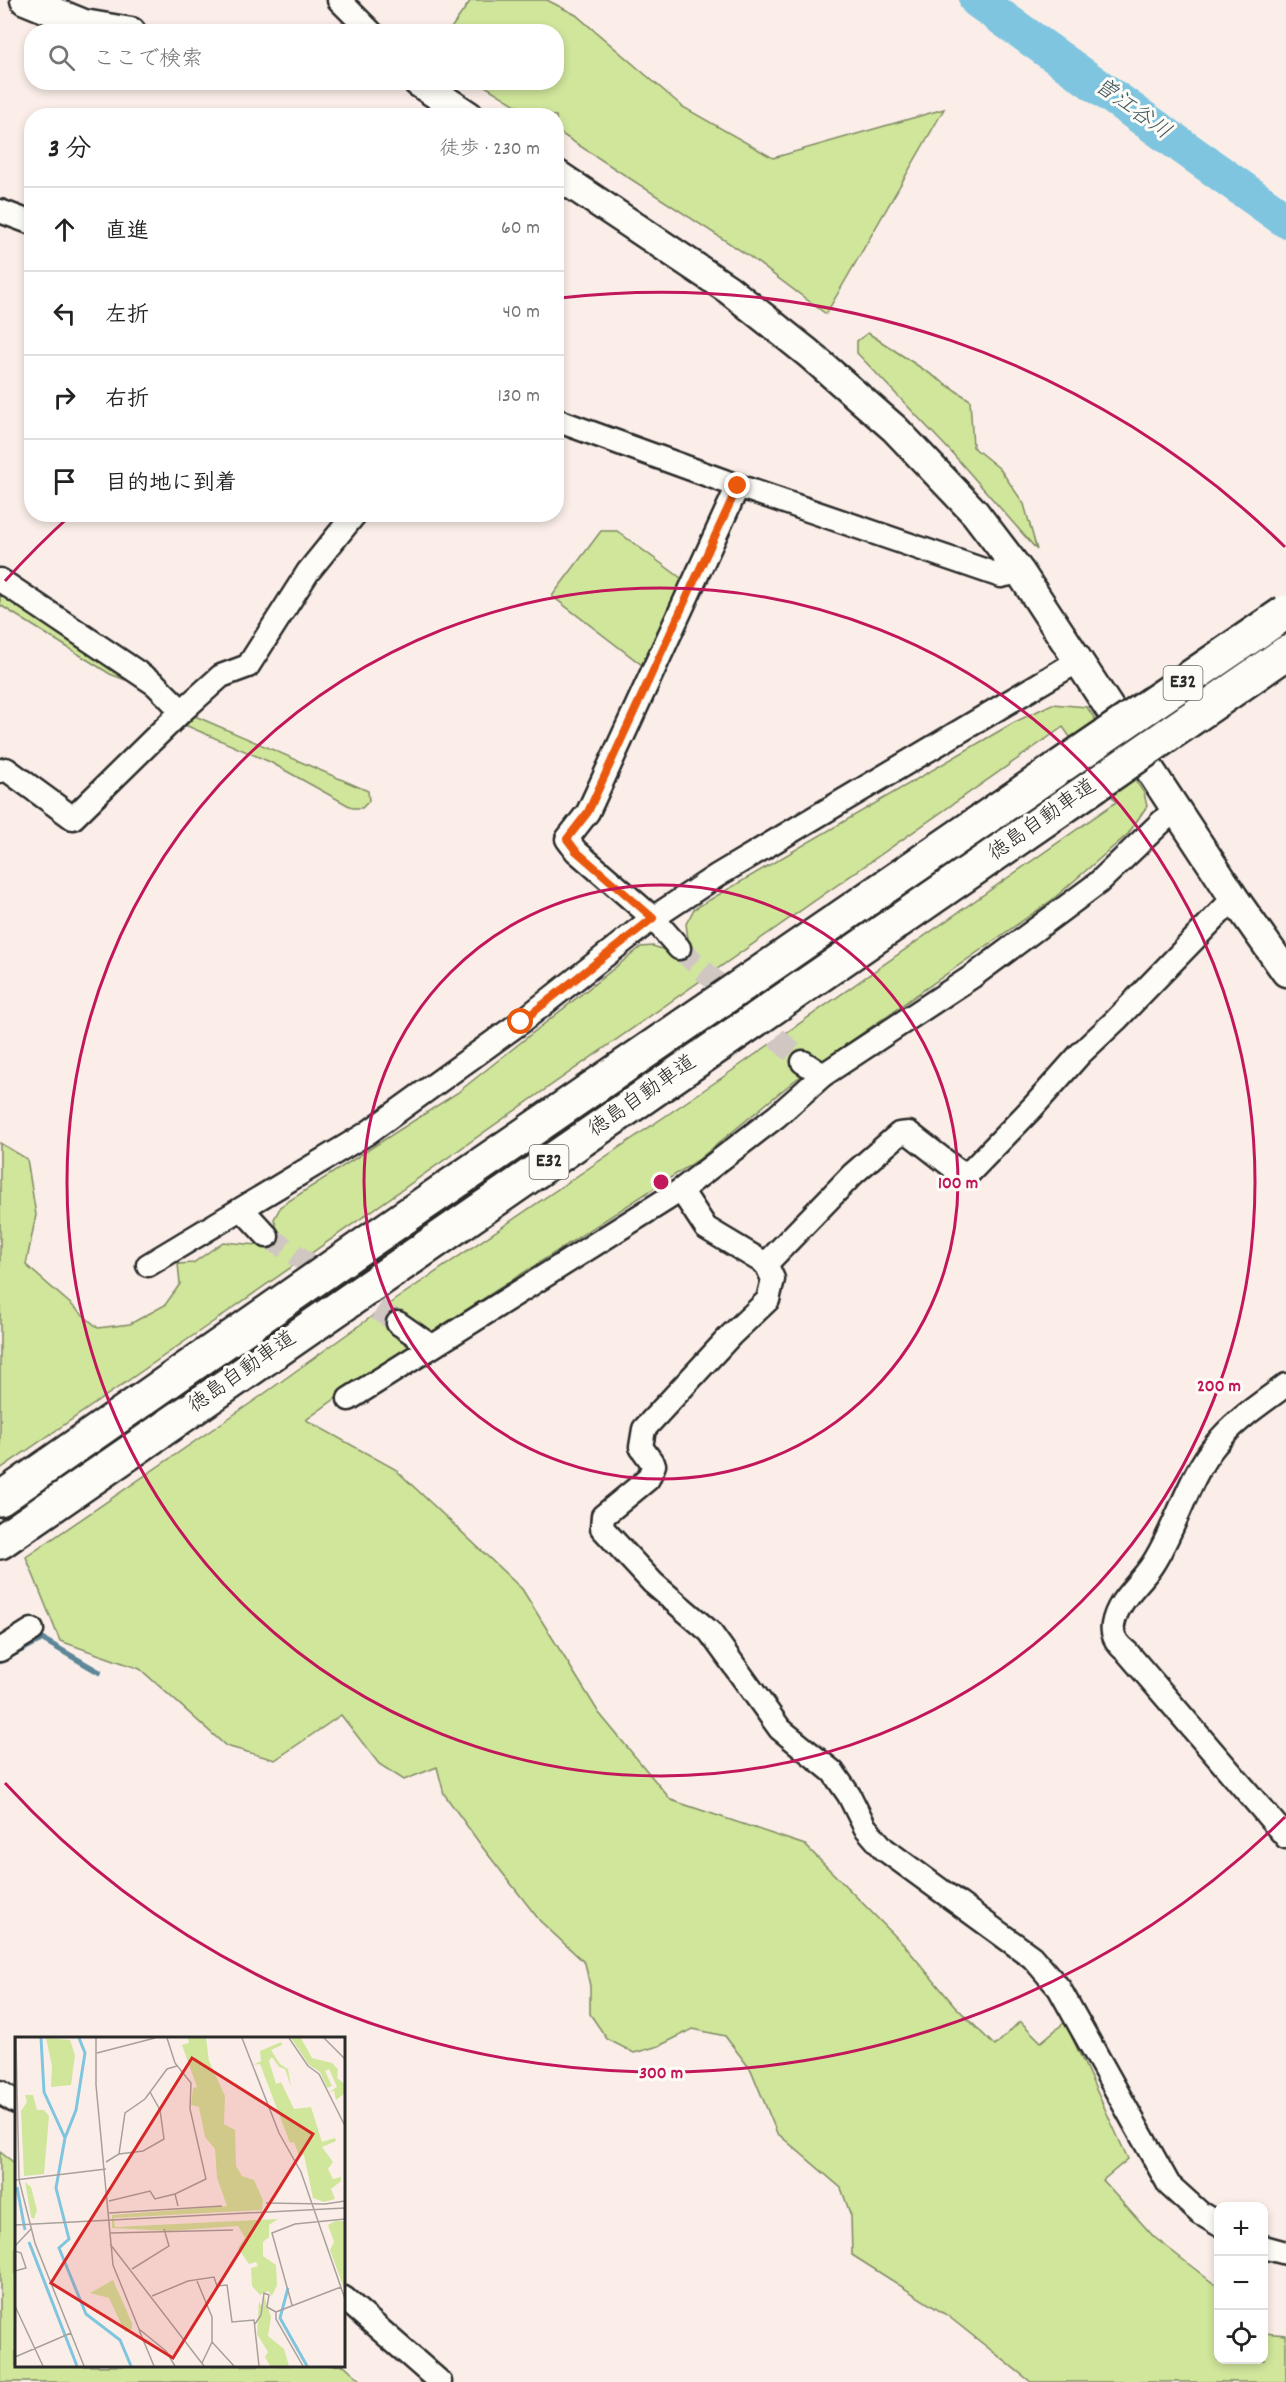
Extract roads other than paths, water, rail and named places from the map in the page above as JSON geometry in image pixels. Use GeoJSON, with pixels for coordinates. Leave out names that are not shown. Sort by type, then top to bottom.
{"type":"FeatureCollection","features":[{"type":"Feature","properties":{"kind":"highway","name":"徳島自動車道"},"geometry":{"type":"LineString","coordinates":[[0,1499],[364,1245],[1286,612]]}},
{"type":"Feature","properties":{"kind":"highway","name":"徳島自動車道"},"geometry":{"type":"LineString","coordinates":[[0,1542],[1286,653]]}},
{"type":"Feature","properties":{"kind":"street"},"geometry":{"type":"LineString","coordinates":[[25,0],[84,24]]}},
{"type":"Feature","properties":{"kind":"street"},"geometry":{"type":"LineString","coordinates":[[339,0],[362,24]]}},
{"type":"Feature","properties":{"kind":"street"},"geometry":{"type":"LineString","coordinates":[[430,90],[457,108]]}},
{"type":"Feature","properties":{"kind":"street"},"geometry":{"type":"LineString","coordinates":[[564,179],[728,289],[808,353],[895,429],[975,513],[1020,572],[1234,898],[1286,972]]}},
{"type":"Feature","properties":{"kind":"street"},"geometry":{"type":"LineString","coordinates":[[0,211],[24,220]]}},
{"type":"Feature","properties":{"kind":"street"},"geometry":{"type":"LineString","coordinates":[[564,423],[738,486],[1001,576],[1020,572]]}},
{"type":"Feature","properties":{"kind":"street"},"geometry":{"type":"LineString","coordinates":[[679,948],[653,918],[576,851],[567,839],[588,812],[738,486]]}},
{"type":"Feature","properties":{"kind":"street"},"geometry":{"type":"LineString","coordinates":[[0,771],[6,769],[73,818],[221,676],[248,666],[308,572],[349,522]]}},
{"type":"Feature","properties":{"kind":"street"},"geometry":{"type":"LineString","coordinates":[[0,580],[155,684],[182,711]]}},
{"type":"Feature","properties":{"kind":"street"},"geometry":{"type":"LineString","coordinates":[[148,1265],[366,1134],[521,1022],[653,918],[718,875],[1078,661]]}},
{"type":"Feature","properties":{"kind":"street"},"geometry":{"type":"LineString","coordinates":[[349,1399],[681,1190],[777,1116],[823,1075],[973,976],[1098,883],[1175,809]]}},
{"type":"Feature","properties":{"kind":"street"},"geometry":{"type":"LineString","coordinates":[[766,1264],[854,1174],[899,1134],[909,1133],[958,1171],[970,1172],[1033,1107],[1080,1053],[1116,1020],[1234,898]]}},
{"type":"Feature","properties":{"kind":"street"},"geometry":{"type":"LineString","coordinates":[[803,1062],[823,1075]]}},
{"type":"Feature","properties":{"kind":"street"},"geometry":{"type":"LineString","coordinates":[[681,1190],[706,1228],[766,1264],[773,1279],[768,1300],[731,1335],[644,1429],[641,1447],[654,1465],[648,1479],[603,1516],[602,1528],[653,1582],[710,1632],[780,1728],[833,1772],[849,1795],[865,1827],[884,1849],[1032,1957],[1059,1988],[1169,2186],[1200,2213],[1214,2222]]}},
{"type":"Feature","properties":{"kind":"street"},"geometry":{"type":"LineString","coordinates":[[242,1209],[267,1236]]}},
{"type":"Feature","properties":{"kind":"street"},"geometry":{"type":"LineString","coordinates":[[398,1323],[431,1346]]}},
{"type":"Feature","properties":{"kind":"street"},"geometry":{"type":"LineString","coordinates":[[1286,1385],[1236,1423],[1206,1456],[1163,1549],[1145,1576],[1118,1606],[1112,1628],[1119,1646],[1127,1652],[1286,1837]]}},
{"type":"Feature","properties":{"kind":"street"},"geometry":{"type":"LineString","coordinates":[[0,1650],[32,1630]]}},
{"type":"Feature","properties":{"kind":"street"},"geometry":{"type":"LineString","coordinates":[[0,2092],[15,2101]]}},
{"type":"Feature","properties":{"kind":"street"},"geometry":{"type":"LineString","coordinates":[[1268,2248],[1286,2253]]}},
{"type":"Feature","properties":{"kind":"street"},"geometry":{"type":"LineString","coordinates":[[345,2299],[440,2382]]}},
{"type":"Feature","properties":{"kind":"waterway","name":"曽江谷川"},"geometry":{"type":"LineString","coordinates":[[977,0],[1286,220]]}},
{"type":"Feature","properties":{"kind":"waterway"},"geometry":{"type":"LineString","coordinates":[[0,1661],[42,1639],[99,1672]]}},
{"type":"Feature","properties":{"kind":"tunnel"},"geometry":{"type":"LineString","coordinates":[[679,948],[803,1062]]}},
{"type":"Feature","properties":{"kind":"tunnel"},"geometry":{"type":"LineString","coordinates":[[267,1236],[398,1323]]}}]}
